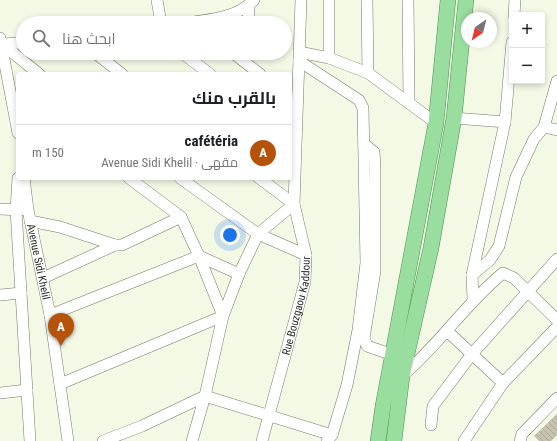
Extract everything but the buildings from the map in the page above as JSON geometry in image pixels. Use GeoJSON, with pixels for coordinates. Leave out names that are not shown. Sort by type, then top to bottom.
{"type":"FeatureCollection","features":[{"type":"Feature","properties":{"kind":"main road"},"geometry":{"type":"LineString","coordinates":[[378,441],[436,123],[448,0]]}},
{"type":"Feature","properties":{"kind":"main road"},"geometry":{"type":"LineString","coordinates":[[394,441],[402,376],[431,248],[454,118],[466,0]]}},
{"type":"Feature","properties":{"kind":"street"},"geometry":{"type":"LineString","coordinates":[[157,0],[160,16]]}},
{"type":"Feature","properties":{"kind":"street","name":"Rue Bouzgaou Kaddour"},"geometry":{"type":"LineString","coordinates":[[262,441],[305,282],[306,255],[294,204],[293,136],[294,97],[299,57],[301,0]]}},
{"type":"Feature","properties":{"kind":"street"},"geometry":{"type":"LineString","coordinates":[[329,0],[329,58]]}},
{"type":"Feature","properties":{"kind":"street"},"geometry":{"type":"LineString","coordinates":[[367,0],[368,73]]}},
{"type":"Feature","properties":{"kind":"street"},"geometry":{"type":"LineString","coordinates":[[408,0],[409,102]]}},
{"type":"Feature","properties":{"kind":"street"},"geometry":{"type":"LineString","coordinates":[[514,12],[515,0]]}},
{"type":"Feature","properties":{"kind":"street"},"geometry":{"type":"LineString","coordinates":[[223,16],[251,3]]}},
{"type":"Feature","properties":{"kind":"street"},"geometry":{"type":"LineString","coordinates":[[249,16],[251,3]]}},
{"type":"Feature","properties":{"kind":"street"},"geometry":{"type":"LineString","coordinates":[[1,42],[16,43]]}},
{"type":"Feature","properties":{"kind":"street"},"geometry":{"type":"LineString","coordinates":[[1,42],[16,55]]}},
{"type":"Feature","properties":{"kind":"street"},"geometry":{"type":"LineString","coordinates":[[1,42],[16,123]]}},
{"type":"Feature","properties":{"kind":"street"},"geometry":{"type":"LineString","coordinates":[[473,300],[472,275],[505,122],[511,48]]}},
{"type":"Feature","properties":{"kind":"street"},"geometry":{"type":"LineString","coordinates":[[299,57],[329,58],[368,73],[436,123]]}},
{"type":"Feature","properties":{"kind":"street"},"geometry":{"type":"LineString","coordinates":[[103,441],[127,436],[205,396],[269,415],[330,438],[347,385],[358,330],[366,263],[363,108],[359,100],[299,57]]}},
{"type":"Feature","properties":{"kind":"street"},"geometry":{"type":"LineString","coordinates":[[22,60],[37,72]]}},
{"type":"Feature","properties":{"kind":"street"},"geometry":{"type":"LineString","coordinates":[[104,60],[119,72]]}},
{"type":"Feature","properties":{"kind":"street"},"geometry":{"type":"LineString","coordinates":[[191,60],[207,72]]}},
{"type":"Feature","properties":{"kind":"street"},"geometry":{"type":"LineString","coordinates":[[241,60],[257,72]]}},
{"type":"Feature","properties":{"kind":"street"},"geometry":{"type":"LineString","coordinates":[[247,60],[247,65]]}},
{"type":"Feature","properties":{"kind":"street"},"geometry":{"type":"LineString","coordinates":[[472,275],[490,260],[499,246],[516,177],[534,139],[544,127],[557,81]]}},
{"type":"Feature","properties":{"kind":"street"},"geometry":{"type":"LineString","coordinates":[[454,118],[505,122]]}},
{"type":"Feature","properties":{"kind":"street"},"geometry":{"type":"LineString","coordinates":[[544,127],[557,130]]}},
{"type":"Feature","properties":{"kind":"street"},"geometry":{"type":"LineString","coordinates":[[364,144],[374,152],[375,167],[375,271],[364,338],[367,346],[393,355]]}},
{"type":"Feature","properties":{"kind":"street","name":"Avenue Sidi Khelil"},"geometry":{"type":"LineString","coordinates":[[18,180],[16,210],[30,441]]}},
{"type":"Feature","properties":{"kind":"street","name":"Avenue Sidi Khelil"},"geometry":{"type":"LineString","coordinates":[[24,180],[29,215],[50,315],[68,441]]}},
{"type":"Feature","properties":{"kind":"street"},"geometry":{"type":"LineString","coordinates":[[132,180],[181,218],[199,256],[223,316]]}},
{"type":"Feature","properties":{"kind":"street"},"geometry":{"type":"LineString","coordinates":[[183,180],[258,234],[306,255]]}},
{"type":"Feature","properties":{"kind":"street"},"geometry":{"type":"LineString","coordinates":[[192,441],[205,396],[223,316],[239,274],[258,234],[294,204],[262,180]]}},
{"type":"Feature","properties":{"kind":"street"},"geometry":{"type":"LineString","coordinates":[[0,209],[16,210],[60,227],[115,245],[122,245],[181,218]]}},
{"type":"Feature","properties":{"kind":"street"},"geometry":{"type":"LineString","coordinates":[[43,278],[115,245]]}},
{"type":"Feature","properties":{"kind":"street"},"geometry":{"type":"LineString","coordinates":[[50,315],[199,256],[239,274]]}},
{"type":"Feature","properties":{"kind":"street"},"geometry":{"type":"LineString","coordinates":[[431,425],[433,406],[472,354],[557,259]]}},
{"type":"Feature","properties":{"kind":"street"},"geometry":{"type":"LineString","coordinates":[[402,376],[424,358],[473,300],[503,273],[514,278],[557,320]]}},
{"type":"Feature","properties":{"kind":"street"},"geometry":{"type":"LineString","coordinates":[[0,295],[21,293]]}},
{"type":"Feature","properties":{"kind":"street"},"geometry":{"type":"LineString","coordinates":[[60,384],[223,316]]}},
{"type":"Feature","properties":{"kind":"street"},"geometry":{"type":"LineString","coordinates":[[464,441],[503,383],[557,327]]}},
{"type":"Feature","properties":{"kind":"street"},"geometry":{"type":"LineString","coordinates":[[447,331],[503,383]]}},
{"type":"Feature","properties":{"kind":"street"},"geometry":{"type":"LineString","coordinates":[[0,393],[27,390]]}},
{"type":"Feature","properties":{"kind":"street"},"geometry":{"type":"LineString","coordinates":[[520,441],[522,434],[557,398]]}},
{"type":"Feature","properties":{"kind":"place","name":"cafétéria"},"geometry":{"type":"Point","coordinates":[61,346]}}]}
